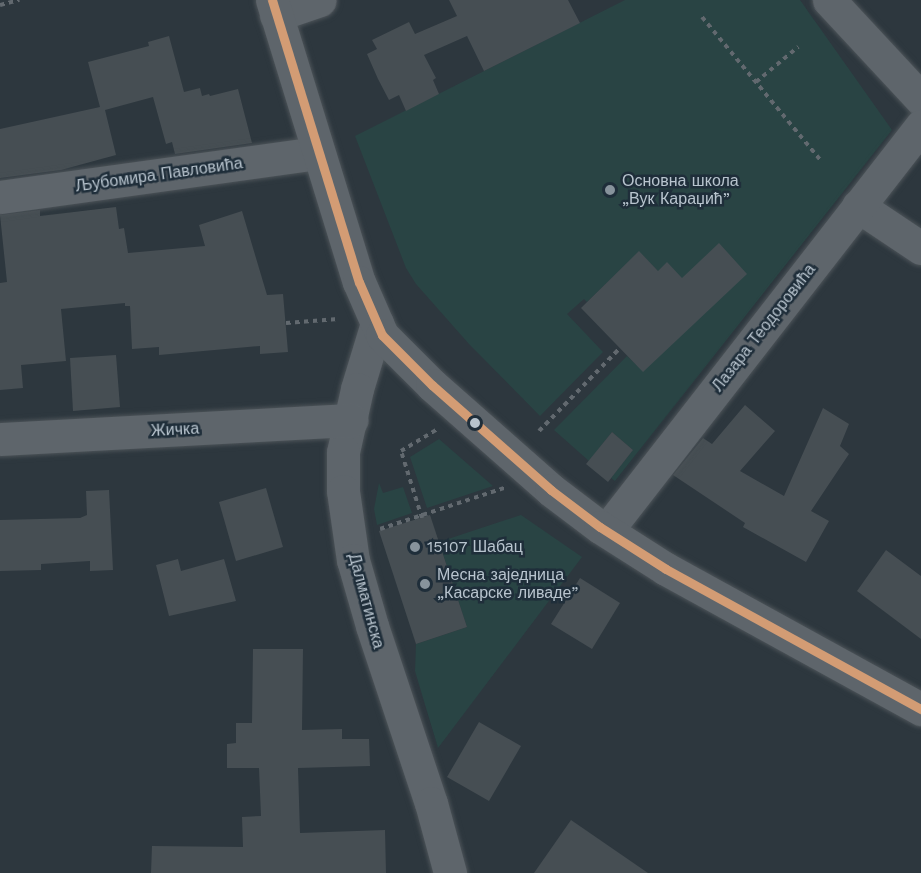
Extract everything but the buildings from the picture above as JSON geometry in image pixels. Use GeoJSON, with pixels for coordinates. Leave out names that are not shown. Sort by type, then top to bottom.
{"type":"FeatureCollection","features":[{"type":"Feature","properties":{"kind":"street"},"geometry":{"type":"LineString","coordinates":[[320,0],[274,8],[359,282],[382,334],[419,374],[551,490],[607,530],[666,568],[921,710]]}},
{"type":"Feature","properties":{"kind":"street"},"geometry":{"type":"LineString","coordinates":[[829,0],[921,99]]}},
{"type":"Feature","properties":{"kind":"street","name":"Лазара Теодоровића"},"geometry":{"type":"LineString","coordinates":[[607,530],[921,126]]}},
{"type":"Feature","properties":{"kind":"street","name":"Љубомира Павловића"},"geometry":{"type":"LineString","coordinates":[[0,198],[318,153]]}},
{"type":"Feature","properties":{"kind":"street"},"geometry":{"type":"LineString","coordinates":[[858,206],[921,248]]}},
{"type":"Feature","properties":{"kind":"street","name":"Далматинска"},"geometry":{"type":"LineString","coordinates":[[377,323],[344,452],[343,481],[350,538],[353,560],[372,626],[431,803],[450,873]]}},
{"type":"Feature","properties":{"kind":"street","name":"Жичка"},"geometry":{"type":"LineString","coordinates":[[0,439],[351,420]]}},
{"type":"Feature","properties":{"kind":"path"},"geometry":{"type":"LineString","coordinates":[[0,5],[19,0]]}},
{"type":"Feature","properties":{"kind":"path"},"geometry":{"type":"LineString","coordinates":[[702,17],[821,161]]}},
{"type":"Feature","properties":{"kind":"path"},"geometry":{"type":"LineString","coordinates":[[756,82],[798,46]]}},
{"type":"Feature","properties":{"kind":"path"},"geometry":{"type":"LineString","coordinates":[[286,323],[338,319]]}},
{"type":"Feature","properties":{"kind":"path"},"geometry":{"type":"LineString","coordinates":[[539,431],[620,348]]}},
{"type":"Feature","properties":{"kind":"path"},"geometry":{"type":"LineString","coordinates":[[422,516],[401,451],[437,430]]}},
{"type":"Feature","properties":{"kind":"path"},"geometry":{"type":"LineString","coordinates":[[350,538],[505,488]]}},
{"type":"Feature","properties":{"kind":"green space","name":"Основна школа „Вук Караџић”"},"geometry":{"type":"Polygon","coordinates":[[[625,0],[800,0],[892,130],[615,481],[611,478],[633,450],[612,432],[589,461],[554,430],[627,356],[643,371],[658,271],[639,252],[587,302],[584,299],[567,314],[603,352],[540,416],[469,344],[416,284],[406,268],[355,136],[625,0]]]}},
{"type":"Feature","properties":{"kind":"green space"},"geometry":{"type":"Polygon","coordinates":[[[439,439],[493,486],[427,508],[410,457],[439,439]]]}},
{"type":"Feature","properties":{"kind":"green space"},"geometry":{"type":"Polygon","coordinates":[[[379,483],[383,493],[403,487],[412,513],[377,525],[374,509],[379,483]]]}},
{"type":"Feature","properties":{"kind":"green space"},"geometry":{"type":"Polygon","coordinates":[[[521,515],[582,557],[438,748],[415,671],[416,644],[467,627],[439,542],[521,515]]]}},
{"type":"Feature","properties":{"kind":"transit line"},"geometry":{"type":"LineString","coordinates":[[272,0],[359,282],[382,335],[432,385],[551,490],[600,527],[666,569],[921,709]]}},
{"type":"Feature","properties":{"kind":"place","name":"Основна школа „Вук Караџић”"},"geometry":{"type":"Point","coordinates":[610,190]}},
{"type":"Feature","properties":{"kind":"place","name":"15107 Шабац"},"geometry":{"type":"Point","coordinates":[415,547]}},
{"type":"Feature","properties":{"kind":"place","name":"Месна заједница „Касарске ливаде”"},"geometry":{"type":"Point","coordinates":[425,584]}}]}
